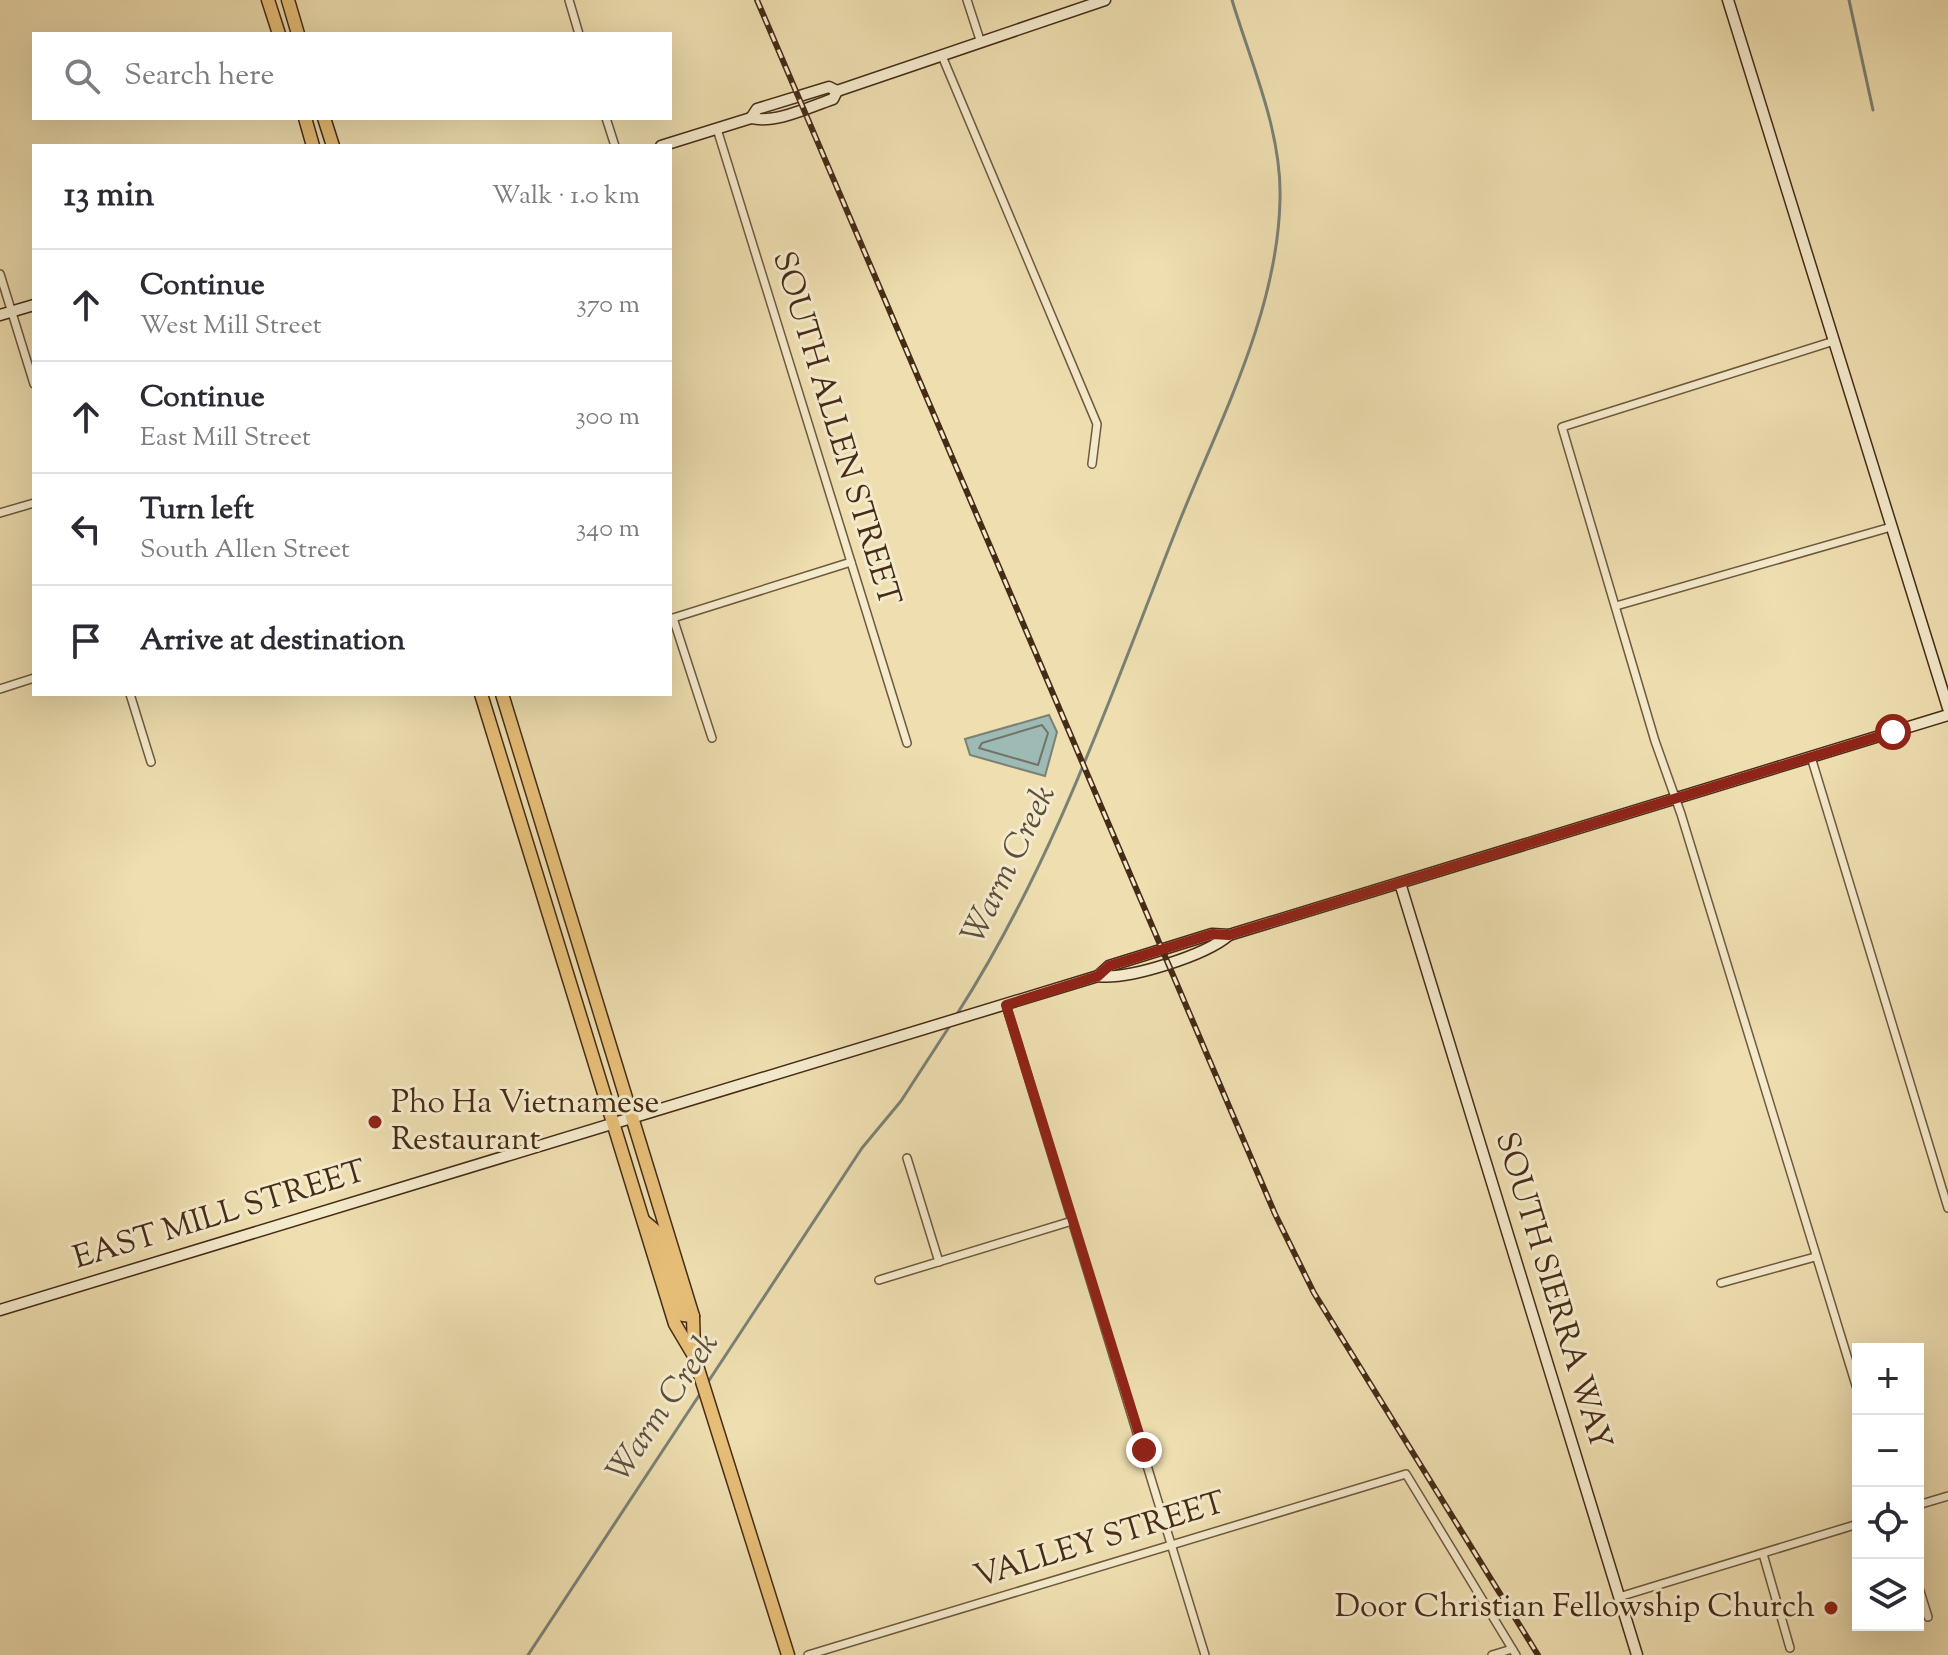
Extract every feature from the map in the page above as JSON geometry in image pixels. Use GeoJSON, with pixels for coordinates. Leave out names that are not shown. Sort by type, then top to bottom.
{"type":"FeatureCollection","features":[{"type":"Feature","properties":{"kind":"main road"},"geometry":{"type":"LineString","coordinates":[[268,0],[278,32]]}},
{"type":"Feature","properties":{"kind":"main road"},"geometry":{"type":"LineString","coordinates":[[288,0],[297,32]]}},
{"type":"Feature","properties":{"kind":"main road"},"geometry":{"type":"LineString","coordinates":[[306,120],[312,144]]}},
{"type":"Feature","properties":{"kind":"main road"},"geometry":{"type":"LineString","coordinates":[[325,120],[332,144]]}},
{"type":"Feature","properties":{"kind":"main road"},"geometry":{"type":"LineString","coordinates":[[482,696],[675,1324],[694,1356],[788,1655]]}},
{"type":"Feature","properties":{"kind":"main road"},"geometry":{"type":"LineString","coordinates":[[503,696],[693,1316],[694,1356]]}},
{"type":"Feature","properties":{"kind":"main road"},"geometry":{"type":"LineString","coordinates":[[644,1221],[658,1233],[683,1315],[693,1316]]}},
{"type":"Feature","properties":{"kind":"street"},"geometry":{"type":"LineString","coordinates":[[569,0],[578,32]]}},
{"type":"Feature","properties":{"kind":"street"},"geometry":{"type":"LineString","coordinates":[[967,0],[981,43]]}},
{"type":"Feature","properties":{"kind":"street"},"geometry":{"type":"LineString","coordinates":[[668,144],[751,118],[763,121],[833,99],[837,91],[1105,0]]}},
{"type":"Feature","properties":{"kind":"street"},"geometry":{"type":"LineString","coordinates":[[1728,0],[1948,708]]}},
{"type":"Feature","properties":{"kind":"street"},"geometry":{"type":"LineString","coordinates":[[942,56],[1097,424],[1092,464]]}},
{"type":"Feature","properties":{"kind":"street"},"geometry":{"type":"LineString","coordinates":[[607,120],[614,144]]}},
{"type":"Feature","properties":{"kind":"street","name":"SOUTH ALLEN STREET"},"geometry":{"type":"LineString","coordinates":[[717,129],[907,743]]}},
{"type":"Feature","properties":{"kind":"street"},"geometry":{"type":"LineString","coordinates":[[0,274],[6,313],[32,379]]}},
{"type":"Feature","properties":{"kind":"street"},"geometry":{"type":"LineString","coordinates":[[6,313],[32,306]]}},
{"type":"Feature","properties":{"kind":"street"},"geometry":{"type":"LineString","coordinates":[[1834,341],[1562,427],[1655,741],[1676,797],[1852,1373]]}},
{"type":"Feature","properties":{"kind":"street"},"geometry":{"type":"LineString","coordinates":[[0,513],[32,504]]}},
{"type":"Feature","properties":{"kind":"street"},"geometry":{"type":"LineString","coordinates":[[1616,606],[1891,527]]}},
{"type":"Feature","properties":{"kind":"street"},"geometry":{"type":"LineString","coordinates":[[712,738],[672,618],[851,562]]}},
{"type":"Feature","properties":{"kind":"street"},"geometry":{"type":"LineString","coordinates":[[0,689],[32,679]]}},
{"type":"Feature","properties":{"kind":"street"},"geometry":{"type":"LineString","coordinates":[[131,696],[151,762]]}},
{"type":"Feature","properties":{"kind":"street","name":"EAST MILL STREET"},"geometry":{"type":"LineString","coordinates":[[0,1310],[1098,976],[1113,978],[1216,947],[1229,935],[1948,715]]}},
{"type":"Feature","properties":{"kind":"street"},"geometry":{"type":"LineString","coordinates":[[1811,757],[1948,1208]]}},
{"type":"Feature","properties":{"kind":"street","name":"SOUTH SIERRA WAY"},"geometry":{"type":"LineString","coordinates":[[1400,883],[1637,1655]]}},
{"type":"Feature","properties":{"kind":"street"},"geometry":{"type":"LineString","coordinates":[[1006,1005],[1205,1655]]}},
{"type":"Feature","properties":{"kind":"street"},"geometry":{"type":"LineString","coordinates":[[907,1158],[939,1262]]}},
{"type":"Feature","properties":{"kind":"street"},"geometry":{"type":"LineString","coordinates":[[879,1280],[1072,1221]]}},
{"type":"Feature","properties":{"kind":"street"},"geometry":{"type":"LineString","coordinates":[[1721,1283],[1815,1257]]}},
{"type":"Feature","properties":{"kind":"street","name":"VALLEY STREET"},"geometry":{"type":"LineString","coordinates":[[808,1655],[1406,1474],[1514,1652]]}},
{"type":"Feature","properties":{"kind":"street"},"geometry":{"type":"LineString","coordinates":[[1924,1503],[1948,1496]]}},
{"type":"Feature","properties":{"kind":"street"},"geometry":{"type":"LineString","coordinates":[[1619,1597],[1852,1526]]}},
{"type":"Feature","properties":{"kind":"street"},"geometry":{"type":"LineString","coordinates":[[1763,1554],[1790,1648]]}},
{"type":"Feature","properties":{"kind":"street"},"geometry":{"type":"LineString","coordinates":[[1924,1604],[1928,1617]]}},
{"type":"Feature","properties":{"kind":"street"},"geometry":{"type":"LineString","coordinates":[[1492,1655],[1514,1652]]}},
{"type":"Feature","properties":{"kind":"water"},"geometry":{"type":"Polygon","coordinates":[[[1049,715],[1057,732],[1045,776],[970,755],[965,739],[1049,715]]]}},
{"type":"Feature","properties":{"kind":"waterway","name":"Warm Creek"},"geometry":{"type":"LineString","coordinates":[[957,1014],[1023,897],[1079,776],[1258,325],[1277,241],[1279,174],[1271,123],[1232,0]]}},
{"type":"Feature","properties":{"kind":"waterway"},"geometry":{"type":"LineString","coordinates":[[1849,0],[1873,110]]}},
{"type":"Feature","properties":{"kind":"waterway","name":"Warm Creek"},"geometry":{"type":"LineString","coordinates":[[706,1385],[862,1148],[901,1101],[951,1024]]}},
{"type":"Feature","properties":{"kind":"waterway","name":"Warm Creek"},"geometry":{"type":"LineString","coordinates":[[528,1655],[702,1391]]}},
{"type":"Feature","properties":{"kind":"railway"},"geometry":{"type":"LineString","coordinates":[[757,0],[1275,1214],[1314,1293],[1538,1655]]}},
{"type":"Feature","properties":{"kind":"place","name":"Pho Ha Vietnamese Restaurant"},"geometry":{"type":"Point","coordinates":[375,1122]}},
{"type":"Feature","properties":{"kind":"place","name":"Door Christian Fellowship Church"},"geometry":{"type":"Point","coordinates":[1831,1608]}},
{"type":"Feature","properties":{"kind":"route"},"geometry":{"type":"LineString","coordinates":[[1144,1450],[1006,1005],[1098,976],[1109,966],[1212,934],[1229,935],[1893,732]]}}]}
